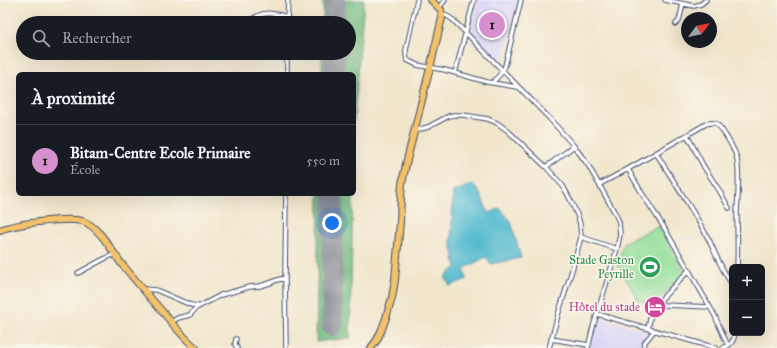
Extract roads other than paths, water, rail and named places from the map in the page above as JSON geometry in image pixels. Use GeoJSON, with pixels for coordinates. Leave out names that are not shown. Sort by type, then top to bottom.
{"type":"FeatureCollection","features":[{"type":"Feature","properties":{"kind":"highway"},"geometry":{"type":"LineString","coordinates":[[371,348],[382,329],[392,298],[395,280],[402,190],[406,164],[442,18],[440,10],[431,0]]}},
{"type":"Feature","properties":{"kind":"highway"},"geometry":{"type":"LineString","coordinates":[[0,230],[16,226],[67,220],[82,222],[89,225],[103,238],[142,289],[189,345],[196,348]]}},
{"type":"Feature","properties":{"kind":"street"},"geometry":{"type":"LineString","coordinates":[[257,16],[273,13],[287,16],[288,0]]}},
{"type":"Feature","properties":{"kind":"street"},"geometry":{"type":"LineString","coordinates":[[417,0],[406,54],[409,61],[418,65],[476,79],[518,87]]}},
{"type":"Feature","properties":{"kind":"street"},"geometry":{"type":"LineString","coordinates":[[445,0],[440,10],[452,19],[466,33],[574,146],[600,184],[619,222],[620,235],[617,249],[588,346],[551,339]]}},
{"type":"Feature","properties":{"kind":"street"},"geometry":{"type":"LineString","coordinates":[[455,73],[474,0]]}},
{"type":"Feature","properties":{"kind":"street"},"geometry":{"type":"LineString","coordinates":[[493,82],[503,71],[521,0]]}},
{"type":"Feature","properties":{"kind":"street"},"geometry":{"type":"LineString","coordinates":[[665,0],[699,6],[706,0]]}},
{"type":"Feature","properties":{"kind":"street"},"geometry":{"type":"LineString","coordinates":[[676,24],[679,21],[683,4]]}},
{"type":"Feature","properties":{"kind":"street"},"geometry":{"type":"LineString","coordinates":[[287,60],[287,72]]}},
{"type":"Feature","properties":{"kind":"street"},"geometry":{"type":"LineString","coordinates":[[414,131],[428,127],[448,116],[453,115],[463,114],[488,119],[507,130],[546,167],[563,186],[580,224],[581,237],[549,348]]}},
{"type":"Feature","properties":{"kind":"street"},"geometry":{"type":"LineString","coordinates":[[600,184],[706,124],[716,123],[729,140],[736,156],[739,178],[737,211],[737,264]]}},
{"type":"Feature","properties":{"kind":"street"},"geometry":{"type":"LineString","coordinates":[[687,135],[704,167],[720,190],[729,208]]}},
{"type":"Feature","properties":{"kind":"street"},"geometry":{"type":"LineString","coordinates":[[546,167],[574,146]]}},
{"type":"Feature","properties":{"kind":"street"},"geometry":{"type":"LineString","coordinates":[[656,153],[709,240],[723,271],[729,280]]}},
{"type":"Feature","properties":{"kind":"street"},"geometry":{"type":"LineString","coordinates":[[628,169],[710,307],[728,346]]}},
{"type":"Feature","properties":{"kind":"street"},"geometry":{"type":"LineString","coordinates":[[286,196],[286,348]]}},
{"type":"Feature","properties":{"kind":"street"},"geometry":{"type":"LineString","coordinates":[[581,237],[617,249]]}},
{"type":"Feature","properties":{"kind":"street"},"geometry":{"type":"LineString","coordinates":[[78,273],[114,254]]}},
{"type":"Feature","properties":{"kind":"street"},"geometry":{"type":"LineString","coordinates":[[648,329],[652,309],[689,270]]}},
{"type":"Feature","properties":{"kind":"street"},"geometry":{"type":"LineString","coordinates":[[171,322],[178,318],[190,315],[196,308],[217,297],[248,287],[260,286],[285,278]]}},
{"type":"Feature","properties":{"kind":"street"},"geometry":{"type":"LineString","coordinates":[[142,289],[156,290],[191,305],[200,306]]}},
{"type":"Feature","properties":{"kind":"street"},"geometry":{"type":"LineString","coordinates":[[664,305],[710,307]]}},
{"type":"Feature","properties":{"kind":"street"},"geometry":{"type":"LineString","coordinates":[[597,314],[716,348]]}},
{"type":"Feature","properties":{"kind":"street"},"geometry":{"type":"LineString","coordinates":[[643,348],[645,342],[654,331]]}},
{"type":"Feature","properties":{"kind":"street"},"geometry":{"type":"LineString","coordinates":[[723,348],[733,342],[734,336]]}},
{"type":"Feature","properties":{"kind":"street"},"geometry":{"type":"LineString","coordinates":[[236,339],[235,344],[237,348]]}},
{"type":"Feature","properties":{"kind":"water"},"geometry":{"type":"Polygon","coordinates":[[[473,184],[481,195],[488,213],[500,208],[511,221],[521,258],[491,264],[486,257],[464,269],[467,279],[450,286],[445,277],[456,267],[451,242],[453,192],[473,184]]]}},
{"type":"Feature","properties":{"kind":"place","name":"Bitam-Centre Ecole Primaire"},"geometry":{"type":"Point","coordinates":[492,25]}},
{"type":"Feature","properties":{"kind":"place","name":"Stade Gaston Peyrille"},"geometry":{"type":"Point","coordinates":[650,267]}},
{"type":"Feature","properties":{"kind":"place","name":"Hôtel du stade"},"geometry":{"type":"Point","coordinates":[655,307]}}]}
